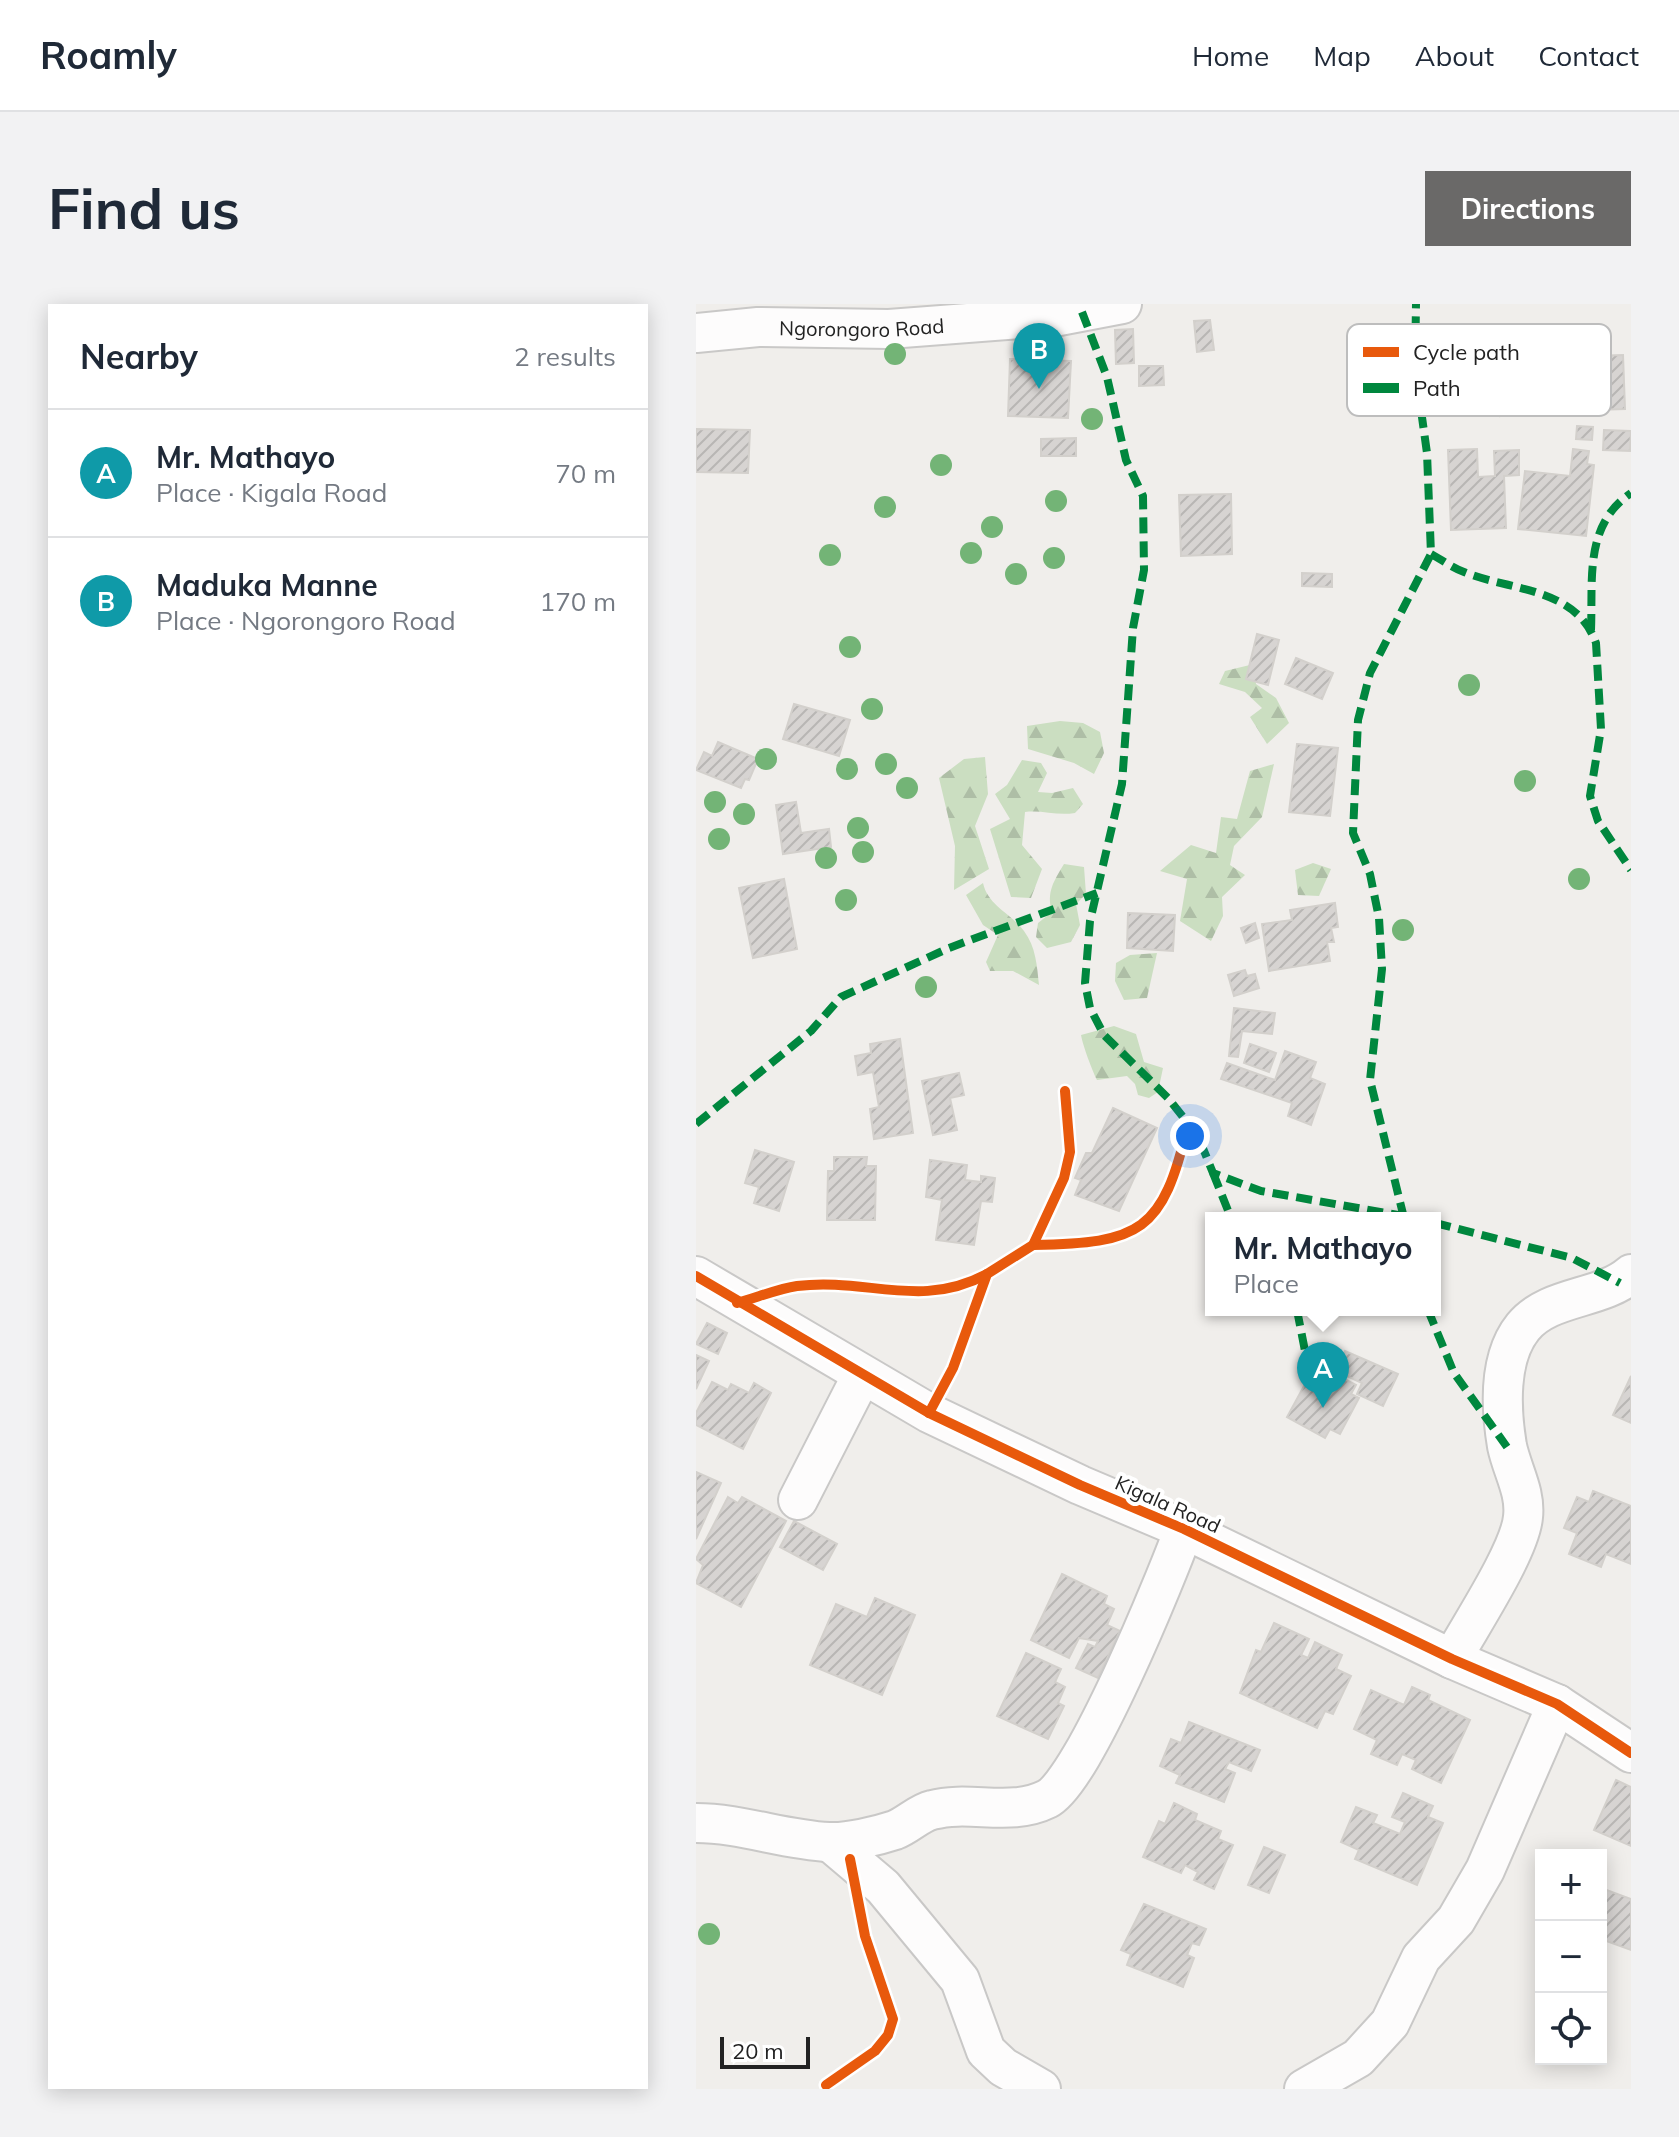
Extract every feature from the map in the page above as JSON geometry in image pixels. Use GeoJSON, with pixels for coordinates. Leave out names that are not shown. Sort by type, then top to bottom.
{"type":"FeatureCollection","features":[{"type":"Feature","properties":{"kind":"street","name":"Ngorongoro Road"},"geometry":{"type":"LineString","coordinates":[[696,333],[890,317],[1059,316],[1122,304]]}},
{"type":"Feature","properties":{"kind":"street","name":"Kigala Road"},"geometry":{"type":"LineString","coordinates":[[696,1276],[929,1413],[1184,1529],[1452,1659],[1557,1704],[1631,1753]]}},
{"type":"Feature","properties":{"kind":"street"},"geometry":{"type":"LineString","coordinates":[[1452,1659],[1510,1551],[1523,1519],[1522,1492],[1507,1447],[1504,1399],[1512,1345],[1524,1325],[1559,1304],[1621,1291]]}},
{"type":"Feature","properties":{"kind":"street"},"geometry":{"type":"LineString","coordinates":[[798,1500],[862,1375]]}},
{"type":"Feature","properties":{"kind":"street"},"geometry":{"type":"LineString","coordinates":[[696,1823],[831,1843],[895,1830],[930,1810],[960,1805],[1017,1807],[1047,1799],[1065,1785],[1161,1591],[1184,1529]]}},
{"type":"Feature","properties":{"kind":"street"},"geometry":{"type":"LineString","coordinates":[[1304,2089],[1358,2058],[1390,2023],[1421,1958],[1456,1920],[1485,1870],[1557,1704]]}},
{"type":"Feature","properties":{"kind":"street"},"geometry":{"type":"LineString","coordinates":[[831,1843],[883,1887],[960,1980],[986,2051],[1003,2067],[1041,2089]]}},
{"type":"Feature","properties":{"kind":"green space"},"geometry":{"type":"Polygon","coordinates":[[[1254,664],[1256,684],[1276,698],[1289,723],[1267,744],[1250,717],[1262,708],[1245,692],[1219,684],[1225,671],[1254,664]]]}},
{"type":"Feature","properties":{"kind":"green space"},"geometry":{"type":"Polygon","coordinates":[[[1060,721],[1083,723],[1100,732],[1104,753],[1094,774],[1074,763],[1028,749],[1027,726],[1060,721]]]}},
{"type":"Feature","properties":{"kind":"green space"},"geometry":{"type":"Polygon","coordinates":[[[985,757],[988,794],[975,826],[989,869],[954,890],[955,846],[939,778],[964,759],[985,757]]]}},
{"type":"Feature","properties":{"kind":"green space"},"geometry":{"type":"Polygon","coordinates":[[[1022,760],[1041,763],[1047,773],[1038,792],[1052,793],[1073,788],[1083,804],[1075,813],[1025,812],[1022,845],[1042,869],[1031,898],[1011,897],[990,829],[1010,819],[995,794],[1007,785],[1022,760]]]}},
{"type":"Feature","properties":{"kind":"green space"},"geometry":{"type":"Polygon","coordinates":[[[1274,764],[1262,817],[1234,846],[1230,865],[1245,875],[1222,897],[1223,916],[1211,941],[1180,921],[1187,879],[1160,871],[1191,845],[1216,853],[1221,817],[1237,819],[1250,771],[1274,764]]]}},
{"type":"Feature","properties":{"kind":"green space"},"geometry":{"type":"Polygon","coordinates":[[[1313,863],[1331,869],[1319,896],[1298,895],[1295,870],[1313,863]]]}},
{"type":"Feature","properties":{"kind":"green space"},"geometry":{"type":"Polygon","coordinates":[[[1064,864],[1084,867],[1086,894],[1076,904],[1080,925],[1071,942],[1047,948],[1036,937],[1038,923],[1052,912],[1050,905],[1054,881],[1064,864]]]}},
{"type":"Feature","properties":{"kind":"green space"},"geometry":{"type":"Polygon","coordinates":[[[983,883],[995,904],[1028,937],[1039,985],[1013,971],[990,971],[986,962],[998,935],[983,925],[966,895],[983,883]]]}},
{"type":"Feature","properties":{"kind":"green space"},"geometry":{"type":"Polygon","coordinates":[[[1157,953],[1147,998],[1124,1000],[1115,981],[1116,963],[1130,955],[1157,953]]]}},
{"type":"Feature","properties":{"kind":"green space"},"geometry":{"type":"Polygon","coordinates":[[[1114,1026],[1136,1034],[1144,1062],[1163,1068],[1158,1092],[1149,1098],[1138,1095],[1135,1084],[1127,1076],[1097,1080],[1081,1035],[1114,1026]]]}},
{"type":"Feature","properties":{"kind":"building"},"geometry":{"type":"Polygon","coordinates":[[[1210,320],[1214,350],[1197,352],[1194,321],[1210,320]]]}},
{"type":"Feature","properties":{"kind":"building"},"geometry":{"type":"Polygon","coordinates":[[[1133,329],[1134,363],[1116,364],[1115,330],[1133,329]]]}},
{"type":"Feature","properties":{"kind":"building"},"geometry":{"type":"Polygon","coordinates":[[[1611,355],[1623,355],[1625,409],[1611,409],[1611,355]]]}},
{"type":"Feature","properties":{"kind":"building"},"geometry":{"type":"Polygon","coordinates":[[[1010,359],[1071,361],[1068,418],[1008,416],[1010,359]]]}},
{"type":"Feature","properties":{"kind":"building"},"geometry":{"type":"Polygon","coordinates":[[[1139,366],[1163,366],[1164,385],[1139,386],[1139,366]]]}},
{"type":"Feature","properties":{"kind":"building"},"geometry":{"type":"Polygon","coordinates":[[[1577,426],[1593,427],[1592,440],[1576,439],[1577,426]]]}},
{"type":"Feature","properties":{"kind":"building"},"geometry":{"type":"Polygon","coordinates":[[[696,429],[750,430],[748,473],[696,472],[696,429]]]}},
{"type":"Feature","properties":{"kind":"building"},"geometry":{"type":"Polygon","coordinates":[[[1604,430],[1631,431],[1630,451],[1603,450],[1604,430]]]}},
{"type":"Feature","properties":{"kind":"building"},"geometry":{"type":"Polygon","coordinates":[[[1076,438],[1076,456],[1041,456],[1041,439],[1076,438]]]}},
{"type":"Feature","properties":{"kind":"building"},"geometry":{"type":"Polygon","coordinates":[[[1477,449],[1478,477],[1495,476],[1494,451],[1519,450],[1519,475],[1504,476],[1506,528],[1451,530],[1448,450],[1477,449]]]}},
{"type":"Feature","properties":{"kind":"building"},"geometry":{"type":"Polygon","coordinates":[[[1573,449],[1589,451],[1587,464],[1594,465],[1586,536],[1518,529],[1525,471],[1570,476],[1573,449]]]}},
{"type":"Feature","properties":{"kind":"building"},"geometry":{"type":"Polygon","coordinates":[[[1231,494],[1232,554],[1181,556],[1179,495],[1231,494]]]}},
{"type":"Feature","properties":{"kind":"building"},"geometry":{"type":"Polygon","coordinates":[[[1302,573],[1332,574],[1332,587],[1302,586],[1302,573]]]}},
{"type":"Feature","properties":{"kind":"building"},"geometry":{"type":"Polygon","coordinates":[[[1257,634],[1279,640],[1268,685],[1246,679],[1257,634]]]}},
{"type":"Feature","properties":{"kind":"building"},"geometry":{"type":"Polygon","coordinates":[[[1296,658],[1333,673],[1322,699],[1285,684],[1296,658]]]}},
{"type":"Feature","properties":{"kind":"building"},"geometry":{"type":"Polygon","coordinates":[[[794,704],[850,720],[839,756],[783,739],[794,704]]]}},
{"type":"Feature","properties":{"kind":"building"},"geometry":{"type":"Polygon","coordinates":[[[718,742],[758,759],[749,780],[745,779],[741,788],[696,770],[704,752],[712,756],[718,742]]]}},
{"type":"Feature","properties":{"kind":"building"},"geometry":{"type":"Polygon","coordinates":[[[1297,744],[1338,748],[1330,816],[1289,812],[1297,744]]]}},
{"type":"Feature","properties":{"kind":"building"},"geometry":{"type":"Polygon","coordinates":[[[796,802],[801,833],[829,829],[831,847],[783,854],[776,805],[796,802]]]}},
{"type":"Feature","properties":{"kind":"building"},"geometry":{"type":"Polygon","coordinates":[[[784,879],[797,949],[753,958],[739,888],[784,879]]]}},
{"type":"Feature","properties":{"kind":"building"},"geometry":{"type":"Polygon","coordinates":[[[1335,903],[1338,927],[1331,928],[1334,942],[1327,942],[1330,961],[1269,971],[1262,924],[1292,920],[1290,910],[1335,903]]]}},
{"type":"Feature","properties":{"kind":"building"},"geometry":{"type":"Polygon","coordinates":[[[1128,913],[1175,915],[1173,951],[1127,948],[1128,913]]]}},
{"type":"Feature","properties":{"kind":"building"},"geometry":{"type":"Polygon","coordinates":[[[1255,923],[1259,938],[1246,943],[1241,928],[1255,923]]]}},
{"type":"Feature","properties":{"kind":"building"},"geometry":{"type":"Polygon","coordinates":[[[1245,970],[1247,976],[1255,974],[1259,988],[1234,996],[1228,975],[1245,970]]]}},
{"type":"Feature","properties":{"kind":"building"},"geometry":{"type":"Polygon","coordinates":[[[1234,1008],[1275,1013],[1272,1034],[1242,1031],[1238,1057],[1229,1056],[1234,1008]]]}},
{"type":"Feature","properties":{"kind":"building"},"geometry":{"type":"Polygon","coordinates":[[[900,1039],[913,1133],[874,1139],[870,1109],[879,1107],[873,1072],[858,1075],[855,1056],[871,1053],[870,1044],[900,1039]]]}},
{"type":"Feature","properties":{"kind":"building"},"geometry":{"type":"Polygon","coordinates":[[[1250,1044],[1276,1053],[1269,1072],[1244,1063],[1250,1044]]]}},
{"type":"Feature","properties":{"kind":"building"},"geometry":{"type":"Polygon","coordinates":[[[1285,1051],[1316,1062],[1310,1078],[1325,1084],[1311,1125],[1288,1116],[1292,1103],[1221,1079],[1227,1063],[1275,1080],[1285,1051]]]}},
{"type":"Feature","properties":{"kind":"building"},"geometry":{"type":"Polygon","coordinates":[[[959,1073],[964,1095],[950,1098],[957,1130],[933,1135],[922,1081],[959,1073]]]}},
{"type":"Feature","properties":{"kind":"building"},"geometry":{"type":"Polygon","coordinates":[[[1113,1108],[1157,1128],[1119,1211],[1075,1195],[1081,1180],[1075,1178],[1086,1153],[1092,1153],[1113,1108]]]}},
{"type":"Feature","properties":{"kind":"building"},"geometry":{"type":"Polygon","coordinates":[[[755,1150],[794,1162],[779,1211],[754,1203],[759,1187],[745,1183],[755,1150]]]}},
{"type":"Feature","properties":{"kind":"building"},"geometry":{"type":"Polygon","coordinates":[[[834,1157],[867,1157],[866,1166],[876,1166],[875,1220],[827,1220],[828,1171],[834,1171],[834,1157]]]}},
{"type":"Feature","properties":{"kind":"building"},"geometry":{"type":"Polygon","coordinates":[[[930,1160],[967,1165],[965,1180],[981,1182],[981,1176],[995,1178],[992,1202],[981,1201],[974,1245],[936,1240],[942,1200],[926,1197],[930,1160]]]}},
{"type":"Feature","properties":{"kind":"building"},"geometry":{"type":"Polygon","coordinates":[[[707,1323],[727,1333],[718,1354],[696,1344],[707,1323]]]}},
{"type":"Feature","properties":{"kind":"building"},"geometry":{"type":"Polygon","coordinates":[[[1345,1351],[1398,1374],[1383,1406],[1357,1394],[1362,1383],[1336,1371],[1345,1351]]]}},
{"type":"Feature","properties":{"kind":"building"},"geometry":{"type":"Polygon","coordinates":[[[696,1355],[709,1361],[696,1389],[696,1355]]]}},
{"type":"Feature","properties":{"kind":"building"},"geometry":{"type":"Polygon","coordinates":[[[1311,1373],[1332,1385],[1337,1375],[1356,1385],[1351,1394],[1359,1398],[1340,1434],[1330,1429],[1325,1438],[1287,1417],[1311,1373]]]}},
{"type":"Feature","properties":{"kind":"building"},"geometry":{"type":"Polygon","coordinates":[[[1631,1376],[1631,1423],[1613,1415],[1631,1376]]]}},
{"type":"Feature","properties":{"kind":"building"},"geometry":{"type":"Polygon","coordinates":[[[712,1382],[728,1390],[731,1384],[749,1393],[754,1383],[771,1393],[743,1449],[696,1425],[696,1413],[712,1382]]]}},
{"type":"Feature","properties":{"kind":"building"},"geometry":{"type":"Polygon","coordinates":[[[696,1472],[721,1483],[696,1539],[696,1472]]]}},
{"type":"Feature","properties":{"kind":"building"},"geometry":{"type":"Polygon","coordinates":[[[1593,1491],[1631,1506],[1631,1564],[1606,1554],[1601,1567],[1569,1554],[1577,1533],[1564,1528],[1577,1497],[1589,1502],[1593,1491]]]}},
{"type":"Feature","properties":{"kind":"building"},"geometry":{"type":"Polygon","coordinates":[[[728,1497],[738,1503],[742,1497],[786,1521],[741,1607],[696,1583],[703,1565],[696,1559],[728,1497]]]}},
{"type":"Feature","properties":{"kind":"building"},"geometry":{"type":"Polygon","coordinates":[[[794,1521],[837,1544],[823,1570],[780,1547],[794,1521]]]}},
{"type":"Feature","properties":{"kind":"building"},"geometry":{"type":"Polygon","coordinates":[[[1062,1574],[1107,1596],[1104,1604],[1114,1609],[1107,1625],[1120,1631],[1098,1678],[1076,1668],[1088,1644],[1095,1647],[1098,1641],[1079,1638],[1069,1658],[1031,1640],[1062,1574]]]}},
{"type":"Feature","properties":{"kind":"building"},"geometry":{"type":"Polygon","coordinates":[[[875,1598],[915,1615],[882,1695],[810,1665],[836,1604],[867,1617],[875,1598]]]}},
{"type":"Feature","properties":{"kind":"building"},"geometry":{"type":"Polygon","coordinates":[[[1274,1623],[1309,1639],[1301,1655],[1308,1658],[1315,1642],[1342,1655],[1336,1669],[1351,1676],[1333,1714],[1325,1711],[1317,1728],[1240,1693],[1256,1650],[1261,1652],[1274,1623]]]}},
{"type":"Feature","properties":{"kind":"building"},"geometry":{"type":"Polygon","coordinates":[[[1026,1653],[1061,1669],[1055,1682],[1065,1687],[1058,1703],[1064,1706],[1048,1739],[997,1716],[1026,1653]]]}},
{"type":"Feature","properties":{"kind":"building"},"geometry":{"type":"Polygon","coordinates":[[[1412,1687],[1430,1695],[1428,1700],[1470,1720],[1441,1783],[1412,1769],[1416,1760],[1402,1754],[1397,1765],[1371,1754],[1377,1740],[1354,1729],[1371,1690],[1404,1705],[1412,1687]]]}},
{"type":"Feature","properties":{"kind":"building"},"geometry":{"type":"Polygon","coordinates":[[[1189,1722],[1260,1750],[1251,1771],[1229,1762],[1225,1769],[1235,1773],[1224,1802],[1176,1783],[1180,1775],[1160,1766],[1171,1739],[1181,1743],[1189,1722]]]}},
{"type":"Feature","properties":{"kind":"building"},"geometry":{"type":"Polygon","coordinates":[[[1616,1780],[1631,1787],[1631,1846],[1594,1830],[1616,1780]]]}},
{"type":"Feature","properties":{"kind":"building"},"geometry":{"type":"Polygon","coordinates":[[[1403,1793],[1433,1806],[1428,1817],[1443,1823],[1417,1885],[1355,1859],[1359,1850],[1341,1842],[1356,1807],[1377,1815],[1373,1823],[1400,1834],[1405,1822],[1392,1817],[1403,1793]]]}},
{"type":"Feature","properties":{"kind":"building"},"geometry":{"type":"Polygon","coordinates":[[[1174,1803],[1197,1814],[1195,1820],[1221,1831],[1218,1839],[1233,1845],[1214,1889],[1194,1880],[1198,1872],[1185,1865],[1181,1873],[1143,1857],[1159,1821],[1165,1824],[1174,1803]]]}},
{"type":"Feature","properties":{"kind":"building"},"geometry":{"type":"Polygon","coordinates":[[[1264,1847],[1285,1855],[1269,1893],[1248,1885],[1264,1847]]]}},
{"type":"Feature","properties":{"kind":"building"},"geometry":{"type":"Polygon","coordinates":[[[1607,1890],[1631,1899],[1631,1950],[1607,1941],[1607,1890]]]}},
{"type":"Feature","properties":{"kind":"building"},"geometry":{"type":"Polygon","coordinates":[[[1144,1904],[1206,1929],[1199,1945],[1192,1943],[1187,1955],[1194,1958],[1183,1987],[1127,1965],[1131,1954],[1121,1950],[1144,1904]]]}},
{"type":"Feature","properties":{"kind":"marked path"},"geometry":{"type":"LineString","coordinates":[[1416,304],[1416,324]]}},
{"type":"Feature","properties":{"kind":"marked path"},"geometry":{"type":"LineString","coordinates":[[1082,312],[1107,377],[1126,460],[1143,496],[1144,570],[1133,628],[1122,784],[1090,921],[1085,983],[1090,1008],[1104,1035],[1168,1098],[1198,1136],[1213,1173],[1261,1191],[1381,1212]]}},
{"type":"Feature","properties":{"kind":"marked path"},"geometry":{"type":"LineString","coordinates":[[1403,1212],[1370,1080],[1382,969],[1379,918],[1370,874],[1353,833],[1358,720],[1370,673],[1431,554],[1427,453],[1422,416]]}},
{"type":"Feature","properties":{"kind":"marked path"},"geometry":{"type":"LineString","coordinates":[[1591,630],[1592,573],[1598,537],[1616,506],[1631,493]]}},
{"type":"Feature","properties":{"kind":"marked path"},"geometry":{"type":"LineString","coordinates":[[1431,554],[1464,572],[1558,601],[1574,611],[1587,625],[1596,643],[1601,729],[1590,796],[1598,821],[1631,870]]}},
{"type":"Feature","properties":{"kind":"marked path"},"geometry":{"type":"LineString","coordinates":[[696,1124],[811,1031],[841,997],[949,948],[1097,893]]}},
{"type":"Feature","properties":{"kind":"marked path"},"geometry":{"type":"LineString","coordinates":[[1213,1173],[1229,1212]]}},
{"type":"Feature","properties":{"kind":"marked path"},"geometry":{"type":"LineString","coordinates":[[1441,1225],[1572,1258],[1620,1283]]}},
{"type":"Feature","properties":{"kind":"marked path"},"geometry":{"type":"LineString","coordinates":[[1298,1316],[1305,1351]]}},
{"type":"Feature","properties":{"kind":"marked path"},"geometry":{"type":"LineString","coordinates":[[1430,1316],[1454,1373],[1507,1447]]}},
{"type":"Feature","properties":{"kind":"cycle path"},"geometry":{"type":"LineString","coordinates":[[929,1413],[953,1368],[987,1274],[1033,1245],[1064,1178],[1070,1152],[1065,1091]]}},
{"type":"Feature","properties":{"kind":"cycle path"},"geometry":{"type":"LineString","coordinates":[[1033,1245],[1099,1241],[1122,1235],[1141,1225],[1156,1210],[1168,1189],[1188,1124]]}},
{"type":"Feature","properties":{"kind":"cycle path"},"geometry":{"type":"LineString","coordinates":[[737,1303],[782,1289],[822,1284],[939,1290],[987,1274]]}},
{"type":"Feature","properties":{"kind":"cycle path"},"geometry":{"type":"LineString","coordinates":[[696,1276],[929,1413],[1080,1485],[1184,1529],[1452,1659],[1557,1704],[1631,1753]]}},
{"type":"Feature","properties":{"kind":"cycle path"},"geometry":{"type":"LineString","coordinates":[[826,2085],[875,2051],[888,2035],[893,2019],[865,1936],[850,1859]]}},
{"type":"Feature","properties":{"kind":"place","name":"Maduka Manne"},"geometry":{"type":"Point","coordinates":[1039,389]}},
{"type":"Feature","properties":{"kind":"place","name":"Mr. Mathayo"},"geometry":{"type":"Point","coordinates":[1323,1408]}}]}
